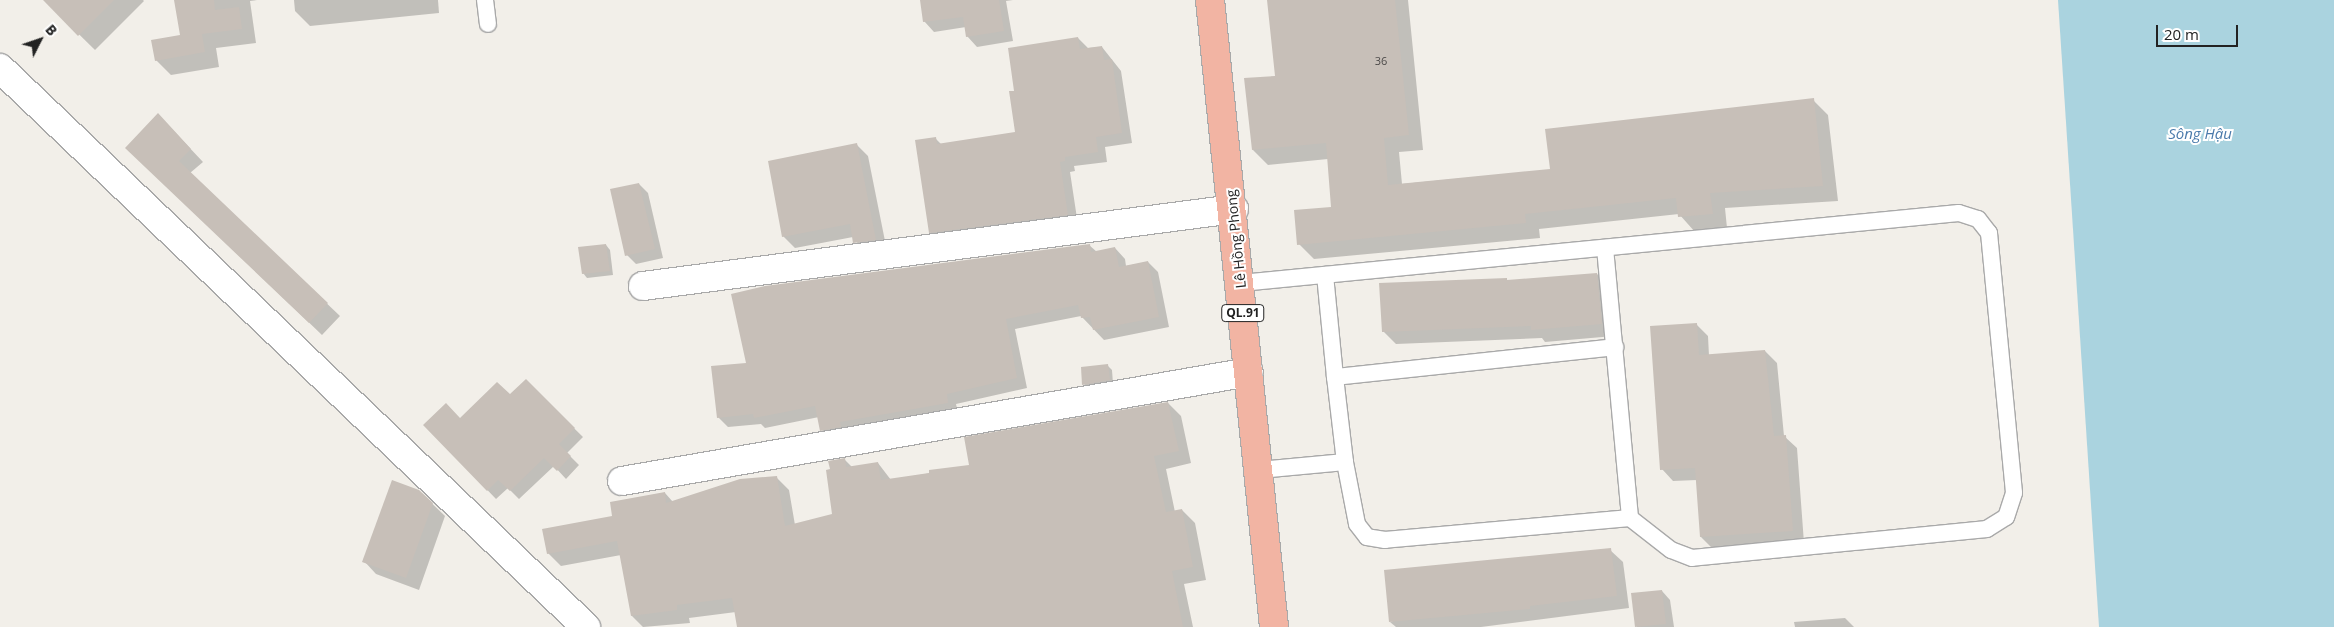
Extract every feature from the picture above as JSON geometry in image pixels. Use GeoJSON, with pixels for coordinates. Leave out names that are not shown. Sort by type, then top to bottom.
{"type":"FeatureCollection","features":[{"type":"Feature","properties":{"kind":"highway","name":"Lê Hồng Phong"},"geometry":{"type":"LineString","coordinates":[[1210,0],[1234,209],[1274,627]]}},
{"type":"Feature","properties":{"kind":"street"},"geometry":{"type":"LineString","coordinates":[[0,68],[586,627]]}},
{"type":"Feature","properties":{"kind":"street"},"geometry":{"type":"LineString","coordinates":[[644,286],[1234,209]]}},
{"type":"Feature","properties":{"kind":"street"},"geometry":{"type":"LineString","coordinates":[[622,481],[1249,372]]}},
{"type":"Feature","properties":{"kind":"lane"},"geometry":{"type":"LineString","coordinates":[[485,0],[488,24]]}},
{"type":"Feature","properties":{"kind":"lane"},"geometry":{"type":"LineString","coordinates":[[1241,283],[1959,213],[1978,220],[1989,233],[2014,493],[2006,517],[1987,529],[1714,558],[1692,558],[1671,550],[1630,518],[1385,540],[1367,536],[1357,524],[1344,462],[1325,275]]}},
{"type":"Feature","properties":{"kind":"lane"},"geometry":{"type":"LineString","coordinates":[[1605,248],[1630,518]]}},
{"type":"Feature","properties":{"kind":"lane"},"geometry":{"type":"LineString","coordinates":[[1335,377],[1615,347]]}},
{"type":"Feature","properties":{"kind":"lane"},"geometry":{"type":"LineString","coordinates":[[1259,470],[1344,462]]}},
{"type":"Feature","properties":{"kind":"water","name":"Sông Hậu"},"geometry":{"type":"Polygon","coordinates":[[[2058,0],[2334,0],[2334,627],[2099,627],[2058,0]]]}},
{"type":"Feature","properties":{"kind":"building"},"geometry":{"type":"Polygon","coordinates":[[[43,0],[114,0],[78,36],[43,0]]]}},
{"type":"Feature","properties":{"kind":"building"},"geometry":{"type":"Polygon","coordinates":[[[174,0],[214,0],[215,10],[239,7],[242,29],[202,34],[205,52],[155,61],[151,40],[180,35],[174,0]]]}},
{"type":"Feature","properties":{"kind":"building"},"geometry":{"type":"Polygon","coordinates":[[[920,0],[999,0],[1004,31],[966,37],[963,17],[923,22],[920,0]]]}},
{"type":"Feature","properties":{"kind":"building"},"geometry":{"type":"Polygon","coordinates":[[[1267,0],[1395,0],[1409,135],[1384,138],[1388,185],[1550,169],[1545,129],[1814,98],[1823,186],[1710,193],[1713,214],[1678,217],[1676,198],[1525,214],[1526,223],[1297,245],[1294,210],[1331,207],[1326,143],[1252,150],[1244,78],[1275,76],[1267,0]]]}},
{"type":"Feature","properties":{"kind":"building"},"geometry":{"type":"Polygon","coordinates":[[[1078,37],[1080,49],[1102,46],[1104,60],[1112,59],[1122,133],[1096,137],[1098,152],[1065,157],[1065,161],[1060,162],[1068,215],[929,233],[915,140],[936,137],[937,144],[1015,132],[1009,91],[1014,91],[1008,48],[1078,37]]]}},
{"type":"Feature","properties":{"kind":"building"},"geometry":{"type":"Polygon","coordinates":[[[158,113],[191,149],[179,161],[328,303],[309,323],[125,148],[158,113]]]}},
{"type":"Feature","properties":{"kind":"building"},"geometry":{"type":"Polygon","coordinates":[[[857,143],[876,240],[853,243],[850,224],[782,237],[768,161],[857,143]]]}},
{"type":"Feature","properties":{"kind":"building"},"geometry":{"type":"Polygon","coordinates":[[[639,183],[655,249],[625,256],[610,189],[639,183]]]}},
{"type":"Feature","properties":{"kind":"building"},"geometry":{"type":"Polygon","coordinates":[[[606,244],[610,271],[582,274],[578,247],[606,244]]]}},
{"type":"Feature","properties":{"kind":"building"},"geometry":{"type":"Polygon","coordinates":[[[1090,244],[1091,252],[1115,247],[1119,267],[1148,261],[1159,317],[1093,330],[1090,317],[1081,318],[1078,305],[1006,319],[1017,378],[947,394],[948,403],[840,422],[841,427],[820,431],[815,406],[754,418],[753,414],[717,418],[711,366],[746,363],[731,294],[765,286],[1090,244]]]}},
{"type":"Feature","properties":{"kind":"building"},"geometry":{"type":"Polygon","coordinates":[[[1597,273],[1602,324],[1531,330],[1531,326],[1382,332],[1379,283],[1507,278],[1507,280],[1597,273]]]}},
{"type":"Feature","properties":{"kind":"building"},"geometry":{"type":"Polygon","coordinates":[[[1697,323],[1699,355],[1765,350],[1774,436],[1786,435],[1793,531],[1700,537],[1695,468],[1660,470],[1650,326],[1697,323]]]}},
{"type":"Feature","properties":{"kind":"building"},"geometry":{"type":"Polygon","coordinates":[[[1108,364],[1110,380],[1082,385],[1081,367],[1108,364]]]}},
{"type":"Feature","properties":{"kind":"building"},"geometry":{"type":"Polygon","coordinates":[[[526,379],[575,428],[559,444],[571,456],[557,471],[544,458],[510,491],[498,480],[487,491],[423,425],[446,403],[460,418],[497,382],[510,394],[526,379]]]}},
{"type":"Feature","properties":{"kind":"building"},"geometry":{"type":"Polygon","coordinates":[[[1168,402],[1179,451],[1154,456],[1166,512],[1182,509],[1193,567],[1172,571],[1183,627],[737,627],[732,598],[677,605],[677,610],[631,616],[617,541],[547,554],[542,529],[612,516],[610,502],[665,492],[666,503],[740,479],[777,476],[785,526],[832,514],[826,470],[830,469],[828,461],[845,458],[846,467],[878,462],[881,480],[929,473],[929,470],[969,465],[964,437],[1168,402]]]}},
{"type":"Feature","properties":{"kind":"building"},"geometry":{"type":"Polygon","coordinates":[[[392,480],[419,490],[433,503],[406,578],[362,562],[392,480]]]}},
{"type":"Feature","properties":{"kind":"building"},"geometry":{"type":"Polygon","coordinates":[[[1611,548],[1617,596],[1530,606],[1530,609],[1389,622],[1384,570],[1611,548]]]}},
{"type":"Feature","properties":{"kind":"building"},"geometry":{"type":"Polygon","coordinates":[[[1662,590],[1666,624],[1635,627],[1631,593],[1662,590]]]}}]}
